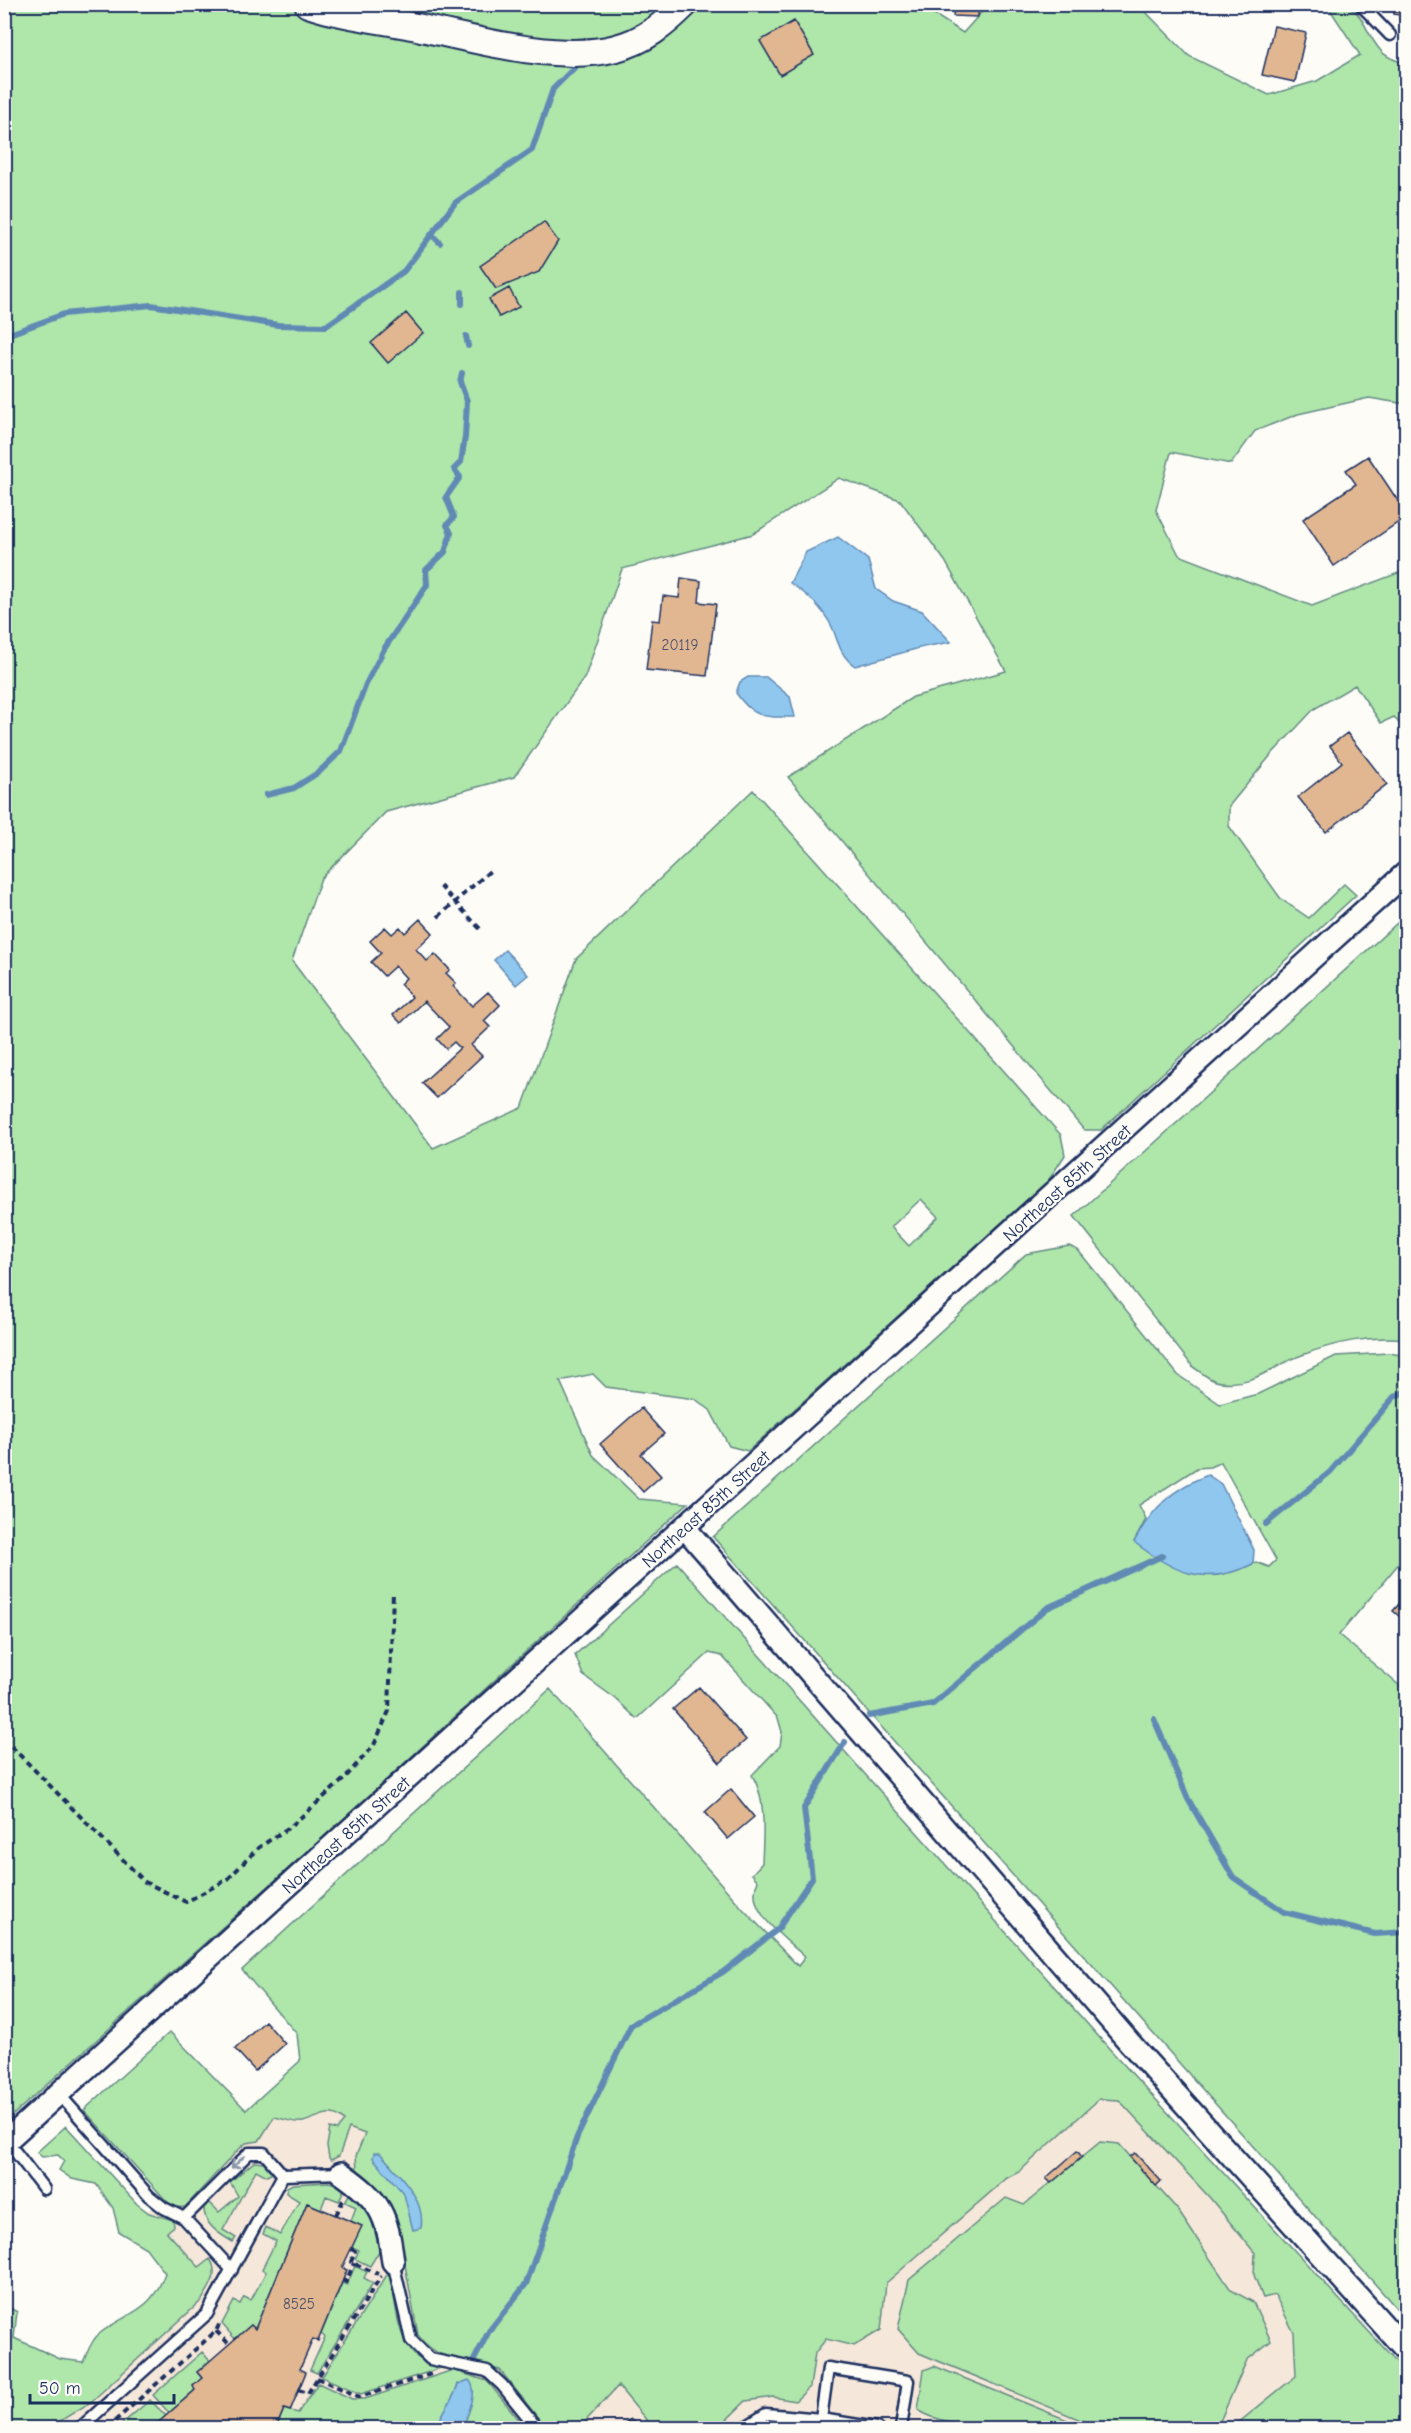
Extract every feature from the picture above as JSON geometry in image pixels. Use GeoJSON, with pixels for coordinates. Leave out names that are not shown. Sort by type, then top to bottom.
{"type":"FeatureCollection","features":[{"type":"Feature","properties":{"kind":"street"},"geometry":{"type":"LineString","coordinates":[[308,4],[533,49],[575,54],[614,49],[640,40],[667,23],[685,4]]}},
{"type":"Feature","properties":{"kind":"street","name":"Northeast 85th Street"},"geometry":{"type":"LineString","coordinates":[[6,2142],[1407,873]]}},
{"type":"Feature","properties":{"kind":"street"},"geometry":{"type":"LineString","coordinates":[[685,1528],[1130,2043],[1407,2350]]}},
{"type":"Feature","properties":{"kind":"street"},"geometry":{"type":"LineString","coordinates":[[341,2173],[365,2190],[380,2209],[388,2225],[387,2269]]}},
{"type":"Feature","properties":{"kind":"lane"},"geometry":{"type":"LineString","coordinates":[[1360,4],[1390,35]]}},
{"type":"Feature","properties":{"kind":"lane"},"geometry":{"type":"LineString","coordinates":[[59,2094],[149,2196],[164,2208],[184,2218],[232,2270]]}},
{"type":"Feature","properties":{"kind":"lane"},"geometry":{"type":"LineString","coordinates":[[6,2142],[44,2189]]}},
{"type":"Feature","properties":{"kind":"lane"},"geometry":{"type":"LineString","coordinates":[[184,2218],[249,2153],[264,2152],[283,2175]]}},
{"type":"Feature","properties":{"kind":"lane"},"geometry":{"type":"LineString","coordinates":[[283,2175],[341,2173]]}},
{"type":"Feature","properties":{"kind":"lane"},"geometry":{"type":"LineString","coordinates":[[80,2428],[207,2314],[283,2175]]}},
{"type":"Feature","properties":{"kind":"lane"},"geometry":{"type":"LineString","coordinates":[[387,2269],[411,2340],[430,2359],[487,2372],[502,2385],[537,2428]]}},
{"type":"Feature","properties":{"kind":"lane"},"geometry":{"type":"LineString","coordinates":[[821,2419],[828,2368],[908,2381],[901,2428]]}},
{"type":"Feature","properties":{"kind":"lane"},"geometry":{"type":"LineString","coordinates":[[744,2428],[766,2414],[821,2419],[877,2428]]}},
{"type":"Feature","properties":{"kind":"path"},"geometry":{"type":"LineString","coordinates":[[438,917],[492,869]]}},
{"type":"Feature","properties":{"kind":"path"},"geometry":{"type":"LineString","coordinates":[[440,886],[483,932]]}},
{"type":"Feature","properties":{"kind":"path"},"geometry":{"type":"LineString","coordinates":[[4,1739],[145,1882],[186,1902],[228,1879],[258,1848],[291,1826],[343,1780],[374,1745],[389,1711],[393,1592]]}},
{"type":"Feature","properties":{"kind":"path"},"geometry":{"type":"LineString","coordinates":[[351,2249],[355,2251],[351,2262],[354,2263]]}},
{"type":"Feature","properties":{"kind":"path"},"geometry":{"type":"LineString","coordinates":[[298,2390],[308,2394],[387,2269],[354,2263]]}},
{"type":"Feature","properties":{"kind":"path"},"geometry":{"type":"LineString","coordinates":[[343,2280],[346,2282],[354,2263]]}},
{"type":"Feature","properties":{"kind":"path"},"geometry":{"type":"LineString","coordinates":[[216,2331],[229,2344]]}},
{"type":"Feature","properties":{"kind":"path"},"geometry":{"type":"LineString","coordinates":[[318,2378],[360,2397],[444,2370],[448,2363]]}},
{"type":"Feature","properties":{"kind":"shaded area"},"geometry":{"type":"Polygon","coordinates":[[[331,2052],[657,2428],[27,2428],[189,2284],[134,2223],[331,2052]]]}},
{"type":"Feature","properties":{"kind":"shaded area"},"geometry":{"type":"Polygon","coordinates":[[[1115,2055],[1398,2371],[1332,2428],[685,2428],[1115,2055]]]}},
{"type":"Feature","properties":{"kind":"green space"},"geometry":{"type":"Polygon","coordinates":[[[918,4],[963,33],[988,5],[1139,5],[1189,56],[1269,95],[1317,81],[1360,55],[1327,5],[1350,9],[1361,18],[1383,53],[1406,64],[1406,404],[1369,398],[1298,414],[1255,431],[1231,464],[1171,452],[1156,510],[1179,555],[1312,606],[1406,570],[1406,732],[1394,717],[1381,723],[1355,685],[1314,709],[1271,755],[1229,806],[1229,826],[1281,899],[1309,918],[1344,884],[1356,895],[1101,1130],[1084,1130],[788,777],[913,697],[1006,671],[945,561],[900,500],[839,478],[753,534],[622,569],[585,677],[514,777],[386,812],[321,878],[292,961],[433,1148],[522,1108],[576,959],[753,790],[1061,1135],[1065,1155],[1048,1181],[748,1451],[729,1446],[710,1410],[695,1399],[606,1387],[593,1374],[560,1381],[593,1455],[639,1499],[688,1503],[338,1824],[5,2122],[5,5],[918,4]],[[921,1199],[891,1227],[909,1246],[938,1217],[921,1199]]]}},
{"type":"Feature","properties":{"kind":"green space"},"geometry":{"type":"Polygon","coordinates":[[[1406,915],[1406,1339],[1379,1338],[1341,1343],[1291,1359],[1244,1381],[1214,1380],[1193,1367],[1074,1216],[1406,915]]]}},
{"type":"Feature","properties":{"kind":"green space"},"geometry":{"type":"Polygon","coordinates":[[[1069,1246],[1078,1250],[1178,1375],[1220,1404],[1258,1394],[1336,1356],[1389,1353],[1406,1356],[1406,1555],[1339,1635],[1406,1691],[1406,2319],[713,1537],[1026,1254],[1069,1246]],[[1221,1462],[1210,1467],[1197,1468],[1139,1505],[1146,1519],[1134,1542],[1239,1570],[1256,1562],[1269,1567],[1276,1560],[1221,1462]]]}},
{"type":"Feature","properties":{"kind":"green space"},"geometry":{"type":"Polygon","coordinates":[[[677,1563],[1115,2055],[1406,2372],[1406,2428],[1232,2428],[1296,2376],[1294,2333],[1275,2295],[1263,2298],[1254,2275],[1255,2253],[1210,2198],[1119,2100],[1099,2099],[1019,2172],[1007,2178],[886,2283],[881,2330],[854,2346],[826,2339],[815,2353],[810,2387],[795,2401],[773,2397],[746,2401],[718,2428],[653,2428],[618,2386],[579,2428],[546,2428],[500,2370],[454,2360],[425,2344],[418,2335],[396,2216],[381,2193],[357,2170],[356,2156],[365,2134],[349,2128],[339,2156],[331,2160],[327,2146],[330,2128],[337,2130],[344,2121],[334,2114],[325,2114],[300,2122],[274,2117],[259,2141],[246,2143],[237,2151],[185,2207],[173,2208],[84,2110],[170,2032],[246,2110],[300,2061],[297,2034],[242,1970],[550,1689],[744,1910],[798,1966],[805,1957],[778,1933],[761,1913],[756,1903],[755,1892],[758,1881],[752,1874],[762,1863],[763,1829],[760,1795],[752,1775],[780,1746],[782,1732],[778,1718],[722,1656],[709,1653],[637,1719],[616,1699],[583,1675],[575,1655],[677,1563]]]}},
{"type":"Feature","properties":{"kind":"green space"},"geometry":{"type":"Polygon","coordinates":[[[66,2126],[137,2204],[149,2213],[173,2220],[174,2226],[167,2232],[199,2267],[210,2259],[214,2275],[202,2300],[91,2402],[49,2428],[5,2428],[5,2305],[17,2312],[14,2338],[60,2359],[83,2362],[96,2337],[146,2304],[165,2273],[146,2248],[119,2232],[113,2208],[96,2184],[72,2179],[59,2170],[64,2161],[58,2155],[42,2157],[37,2152],[66,2126]]]}},
{"type":"Feature","properties":{"kind":"green space"},"geometry":{"type":"Polygon","coordinates":[[[1100,2142],[1119,2144],[1177,2209],[1231,2290],[1253,2302],[1271,2341],[1247,2360],[1217,2428],[1100,2428],[919,2353],[898,2329],[909,2280],[1006,2198],[1024,2205],[1100,2142]]]}},
{"type":"Feature","properties":{"kind":"green space"},"geometry":{"type":"Polygon","coordinates":[[[254,2162],[264,2163],[271,2174],[267,2176],[256,2170],[223,2230],[236,2238],[233,2242],[217,2232],[209,2223],[204,2207],[210,2203],[219,2212],[238,2196],[230,2182],[254,2162]]]}},
{"type":"Feature","properties":{"kind":"green space"},"geometry":{"type":"Polygon","coordinates":[[[329,2182],[345,2187],[339,2201],[326,2196],[321,2209],[307,2203],[255,2329],[251,2325],[235,2339],[222,2324],[234,2301],[240,2304],[244,2297],[251,2300],[266,2272],[262,2269],[276,2241],[263,2234],[266,2227],[280,2235],[299,2201],[286,2193],[287,2187],[293,2184],[329,2182]]]}},
{"type":"Feature","properties":{"kind":"green space"},"geometry":{"type":"Polygon","coordinates":[[[351,2191],[374,2213],[381,2248],[370,2266],[355,2259],[359,2250],[352,2247],[361,2226],[351,2221],[356,2207],[345,2202],[351,2191]]]}},
{"type":"Feature","properties":{"kind":"green space"},"geometry":{"type":"Polygon","coordinates":[[[355,2266],[367,2272],[364,2278],[373,2283],[317,2373],[310,2370],[325,2337],[321,2334],[342,2283],[347,2285],[355,2266]]]}},
{"type":"Feature","properties":{"kind":"green space"},"geometry":{"type":"Polygon","coordinates":[[[390,2270],[396,2312],[406,2344],[418,2358],[441,2368],[361,2394],[322,2377],[390,2270]]]}},
{"type":"Feature","properties":{"kind":"green space"},"geometry":{"type":"Polygon","coordinates":[[[202,2352],[210,2361],[197,2372],[202,2378],[193,2386],[195,2390],[169,2413],[153,2395],[202,2352]]]}},
{"type":"Feature","properties":{"kind":"green space"},"geometry":{"type":"Polygon","coordinates":[[[934,2366],[1087,2428],[998,2428],[953,2423],[934,2417],[918,2410],[924,2370],[934,2366]]]}},
{"type":"Feature","properties":{"kind":"green space"},"geometry":{"type":"Polygon","coordinates":[[[453,2370],[487,2381],[526,2428],[276,2428],[284,2409],[298,2413],[318,2383],[352,2399],[365,2399],[453,2370]]]}},
{"type":"Feature","properties":{"kind":"green space"},"geometry":{"type":"Polygon","coordinates":[[[150,2400],[166,2416],[152,2428],[117,2428],[150,2400]]]}},
{"type":"Feature","properties":{"kind":"water"},"geometry":{"type":"Polygon","coordinates":[[[838,537],[868,560],[876,589],[893,601],[922,611],[951,642],[923,647],[855,666],[850,662],[838,644],[824,613],[809,597],[790,583],[806,552],[838,537]]]}},
{"type":"Feature","properties":{"kind":"water"},"geometry":{"type":"Polygon","coordinates":[[[748,677],[766,677],[790,697],[795,717],[761,715],[748,708],[736,693],[740,682],[748,677]]]}},
{"type":"Feature","properties":{"kind":"water"},"geometry":{"type":"Polygon","coordinates":[[[505,950],[528,975],[516,985],[494,960],[505,950]]]}},
{"type":"Feature","properties":{"kind":"water"},"geometry":{"type":"Polygon","coordinates":[[[1208,1475],[1221,1484],[1254,1550],[1253,1564],[1219,1575],[1190,1573],[1176,1568],[1148,1553],[1134,1542],[1148,1519],[1164,1501],[1184,1486],[1208,1475]]]}},
{"type":"Feature","properties":{"kind":"water"},"geometry":{"type":"Polygon","coordinates":[[[374,2153],[380,2153],[409,2187],[419,2207],[421,2228],[413,2230],[404,2194],[373,2158],[374,2153]]]}},
{"type":"Feature","properties":{"kind":"water"},"geometry":{"type":"Polygon","coordinates":[[[469,2380],[473,2397],[463,2428],[437,2428],[458,2384],[469,2380]]]}},
{"type":"Feature","properties":{"kind":"building"},"geometry":{"type":"Polygon","coordinates":[[[954,4],[979,4],[978,17],[953,16],[954,4]]]}},
{"type":"Feature","properties":{"kind":"building"},"geometry":{"type":"Polygon","coordinates":[[[1392,4],[1406,4],[1406,16],[1394,14],[1392,4]]]}},
{"type":"Feature","properties":{"kind":"building"},"geometry":{"type":"Polygon","coordinates":[[[794,21],[814,55],[780,75],[760,41],[794,21]]]}},
{"type":"Feature","properties":{"kind":"building"},"geometry":{"type":"Polygon","coordinates":[[[1274,26],[1306,33],[1295,82],[1262,75],[1274,26]]]}},
{"type":"Feature","properties":{"kind":"building"},"geometry":{"type":"Polygon","coordinates":[[[544,222],[558,241],[539,272],[496,289],[480,266],[544,222]]]}},
{"type":"Feature","properties":{"kind":"building"},"geometry":{"type":"Polygon","coordinates":[[[509,288],[519,307],[499,317],[489,299],[509,288]]]}},
{"type":"Feature","properties":{"kind":"building"},"geometry":{"type":"Polygon","coordinates":[[[406,313],[423,333],[388,363],[371,343],[406,313]]]}},
{"type":"Feature","properties":{"kind":"building"},"geometry":{"type":"Polygon","coordinates":[[[1368,456],[1406,513],[1406,517],[1334,566],[1303,519],[1356,484],[1346,470],[1368,456]]]}},
{"type":"Feature","properties":{"kind":"building"},"geometry":{"type":"Polygon","coordinates":[[[681,578],[701,581],[699,602],[716,604],[707,676],[646,670],[652,620],[660,621],[663,596],[679,598],[681,578]]]}},
{"type":"Feature","properties":{"kind":"building"},"geometry":{"type":"Polygon","coordinates":[[[1347,733],[1387,784],[1326,832],[1298,797],[1342,762],[1330,746],[1347,733]]]}},
{"type":"Feature","properties":{"kind":"building"},"geometry":{"type":"Polygon","coordinates":[[[420,919],[433,933],[416,949],[427,961],[435,954],[450,970],[446,973],[456,983],[453,986],[472,1006],[488,992],[500,1005],[484,1021],[490,1027],[471,1045],[482,1056],[437,1098],[422,1083],[460,1048],[454,1042],[446,1049],[437,1039],[449,1027],[424,1001],[401,1023],[393,1015],[412,997],[400,984],[406,978],[395,966],[384,976],[371,962],[381,953],[370,941],[385,927],[392,934],[400,927],[405,933],[420,919]]]}},
{"type":"Feature","properties":{"kind":"building"},"geometry":{"type":"Polygon","coordinates":[[[641,1408],[664,1434],[641,1454],[661,1476],[643,1492],[600,1444],[641,1408]]]}},
{"type":"Feature","properties":{"kind":"building"},"geometry":{"type":"Polygon","coordinates":[[[1406,1596],[1406,1622],[1393,1611],[1406,1596]]]}},
{"type":"Feature","properties":{"kind":"building"},"geometry":{"type":"Polygon","coordinates":[[[699,1687],[746,1740],[720,1763],[673,1709],[699,1687]]]}},
{"type":"Feature","properties":{"kind":"building"},"geometry":{"type":"Polygon","coordinates":[[[731,1789],[754,1817],[728,1839],[705,1812],[731,1789]]]}},
{"type":"Feature","properties":{"kind":"building"},"geometry":{"type":"Polygon","coordinates":[[[265,2021],[285,2044],[255,2071],[235,2049],[265,2021]]]}},
{"type":"Feature","properties":{"kind":"building"},"geometry":{"type":"Polygon","coordinates":[[[1077,2151],[1082,2157],[1051,2183],[1046,2178],[1077,2151]]]}},
{"type":"Feature","properties":{"kind":"building"},"geometry":{"type":"Polygon","coordinates":[[[1135,2153],[1161,2181],[1156,2186],[1130,2157],[1135,2153]]]}},
{"type":"Feature","properties":{"kind":"building"},"geometry":{"type":"Polygon","coordinates":[[[307,2203],[362,2226],[342,2268],[347,2270],[318,2341],[313,2339],[300,2369],[306,2372],[290,2411],[284,2409],[276,2428],[152,2428],[195,2390],[193,2386],[202,2378],[197,2372],[251,2325],[255,2329],[307,2203]]]}},
{"type":"Feature","properties":{"kind":"building"},"geometry":{"type":"Polygon","coordinates":[[[630,2419],[641,2428],[621,2428],[630,2419]]]}},
{"type":"Feature","properties":{"kind":"waterway"},"geometry":{"type":"LineString","coordinates":[[4,336],[64,314],[151,305],[278,325],[326,326],[404,271],[455,203],[532,150],[553,89],[578,64]]}},
{"type":"Feature","properties":{"kind":"waterway"},"geometry":{"type":"LineString","coordinates":[[432,235],[440,243]]}},
{"type":"Feature","properties":{"kind":"waterway"},"geometry":{"type":"LineString","coordinates":[[462,292],[462,304]]}},
{"type":"Feature","properties":{"kind":"waterway"},"geometry":{"type":"LineString","coordinates":[[466,336],[468,346]]}},
{"type":"Feature","properties":{"kind":"waterway"},"geometry":{"type":"LineString","coordinates":[[266,795],[294,788],[319,772],[341,751],[366,684],[384,649],[427,585],[426,570],[445,552],[451,533],[447,525],[454,517],[446,497],[460,477],[454,469],[461,462],[465,437],[467,401],[460,382],[462,373]]}},
{"type":"Feature","properties":{"kind":"waterway"},"geometry":{"type":"LineString","coordinates":[[1266,1524],[1330,1472],[1394,1397],[1406,1391]]}},
{"type":"Feature","properties":{"kind":"waterway"},"geometry":{"type":"LineString","coordinates":[[869,1716],[933,1704],[1047,1608],[1162,1556]]}},
{"type":"Feature","properties":{"kind":"waterway"},"geometry":{"type":"LineString","coordinates":[[1154,1719],[1188,1799],[1233,1877],[1284,1912],[1375,1934],[1406,1932]]}},
{"type":"Feature","properties":{"kind":"waterway"},"geometry":{"type":"LineString","coordinates":[[472,2364],[489,2331],[526,2284],[577,2137],[631,2025],[723,1972],[778,1929],[812,1878],[804,1808],[845,1742]]}}]}
